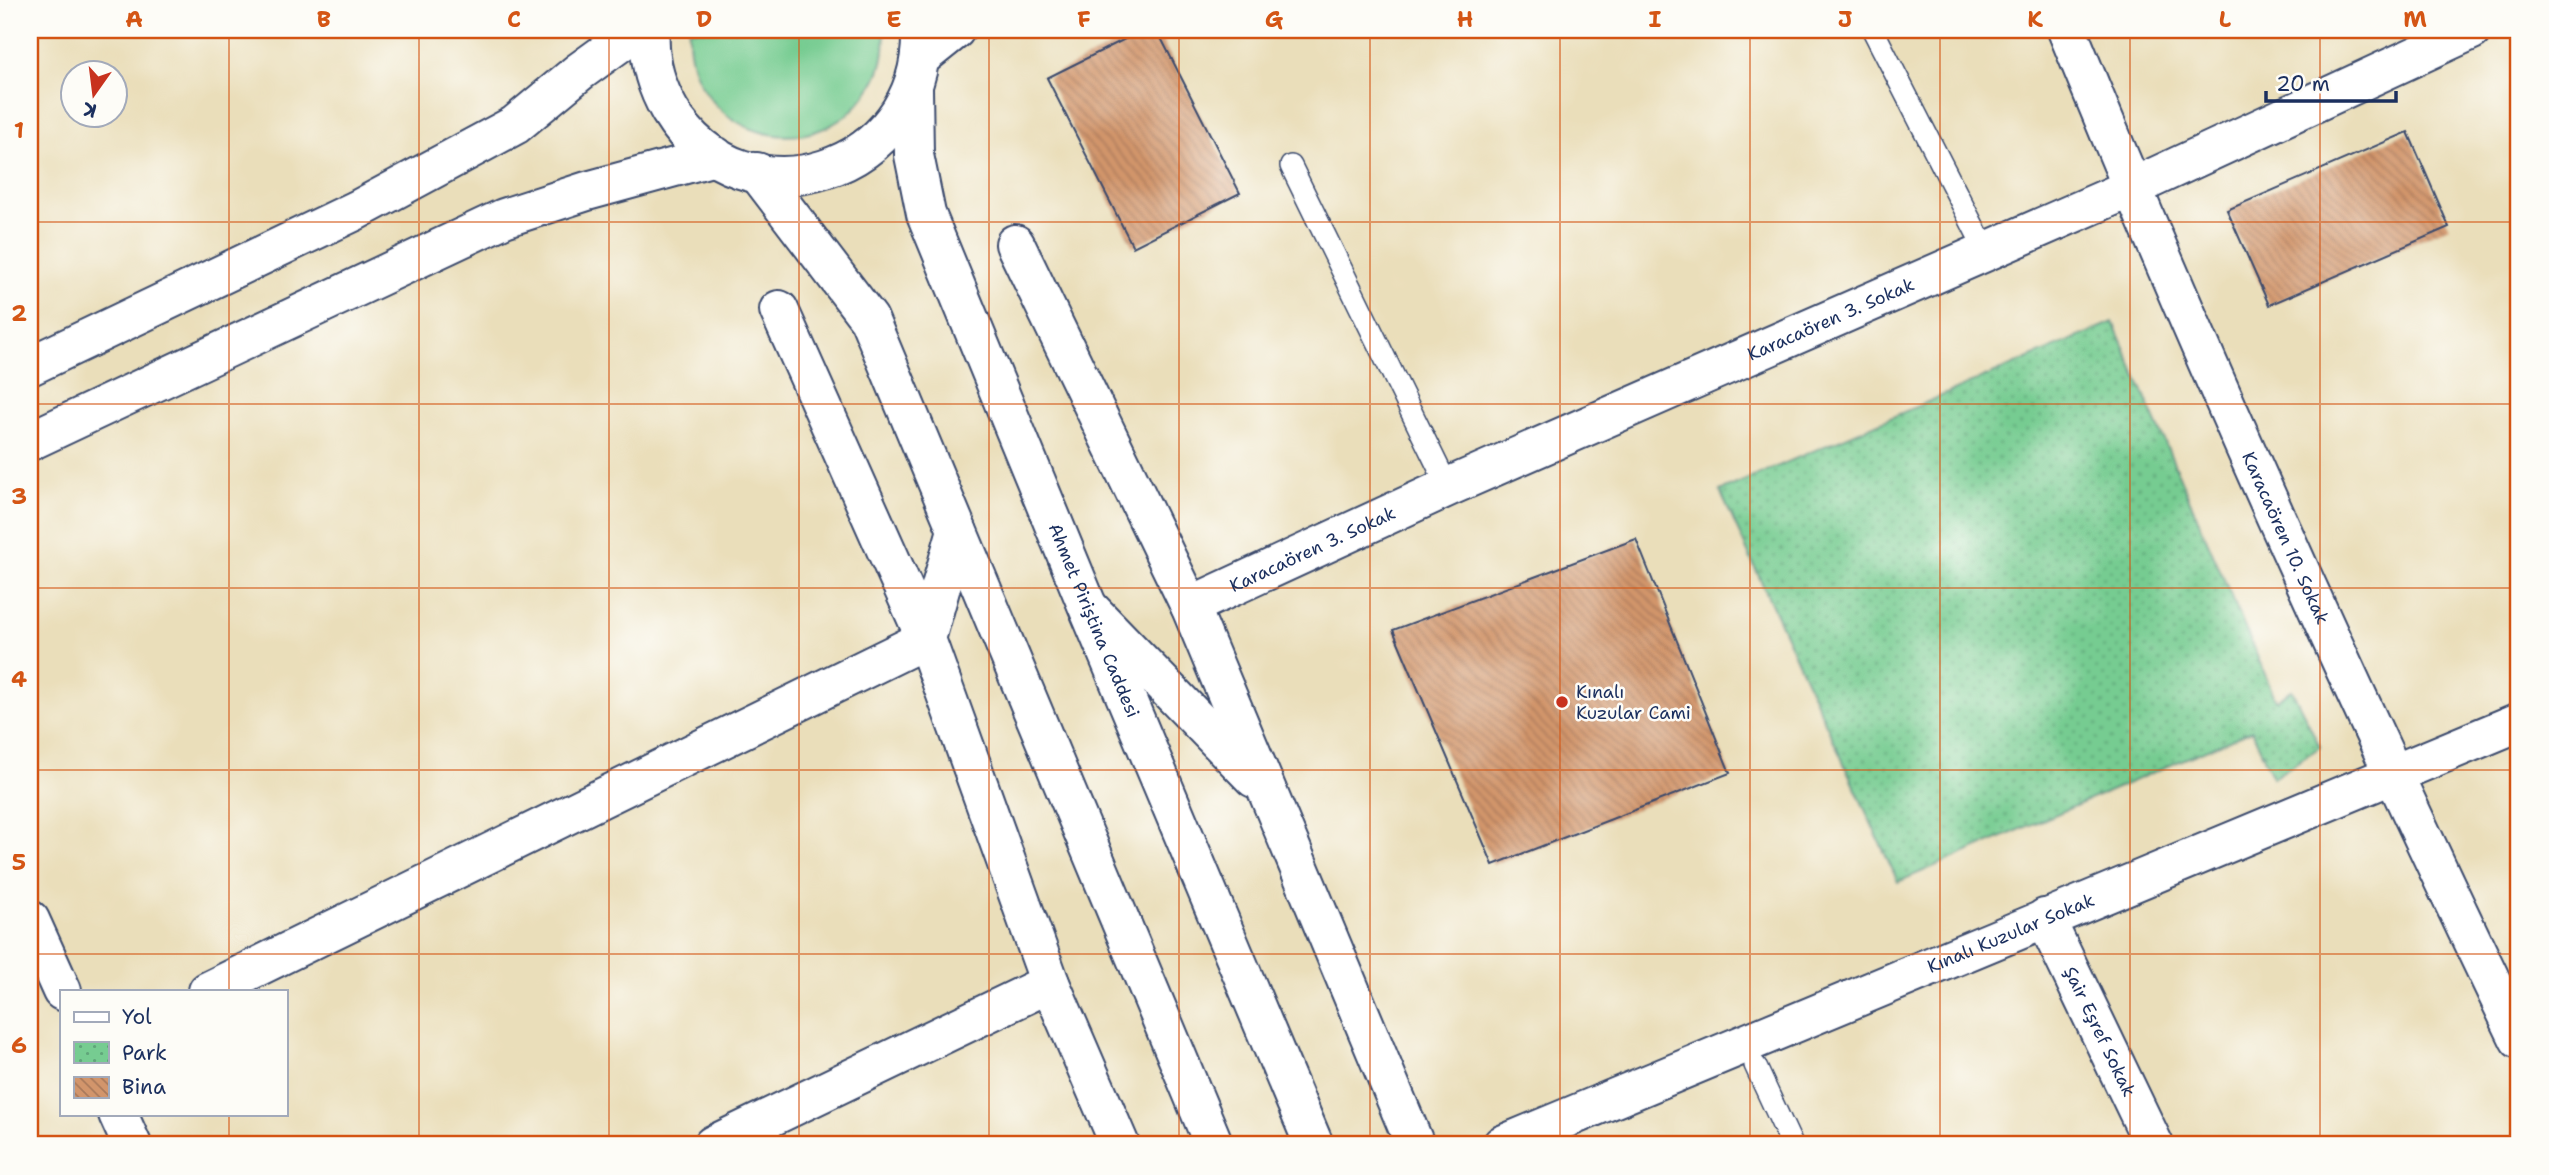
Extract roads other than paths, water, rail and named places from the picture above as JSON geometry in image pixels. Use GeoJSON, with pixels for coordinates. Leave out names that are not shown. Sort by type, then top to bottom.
{"type":"FeatureCollection","features":[{"type":"Feature","properties":{"kind":"street"},"geometry":{"type":"LineString","coordinates":[[30,366],[357,210],[515,125],[579,72],[637,30]]}},
{"type":"Feature","properties":{"kind":"street"},"geometry":{"type":"LineString","coordinates":[[650,30],[649,46],[653,73],[662,97],[693,140],[715,156],[757,172],[781,175],[828,169],[850,159],[888,129],[902,110],[918,59],[955,30]]}},
{"type":"Feature","properties":{"kind":"street","name":"Karacaören 10. Sokak"},"geometry":{"type":"LineString","coordinates":[[2067,30],[2132,188],[2392,775],[2519,1039]]}},
{"type":"Feature","properties":{"kind":"street","name":"Karacaören 3. Sokak"},"geometry":{"type":"LineString","coordinates":[[1190,606],[1448,487],[2132,188],[2408,44],[2472,30]]}},
{"type":"Feature","properties":{"kind":"street","name":"Ahmet Piriştina Caddesi"},"geometry":{"type":"LineString","coordinates":[[918,59],[914,155],[926,214],[1314,1145]]}},
{"type":"Feature","properties":{"kind":"street"},"geometry":{"type":"LineString","coordinates":[[30,441],[503,218],[587,191],[715,156]]}},
{"type":"Feature","properties":{"kind":"street"},"geometry":{"type":"LineString","coordinates":[[757,172],[869,319],[1214,1145]]}},
{"type":"Feature","properties":{"kind":"street"},"geometry":{"type":"LineString","coordinates":[[1015,244],[1190,606],[1415,1145]]}},
{"type":"Feature","properties":{"kind":"street"},"geometry":{"type":"LineString","coordinates":[[779,310],[926,639],[1050,983],[1119,1145]]}},
{"type":"Feature","properties":{"kind":"street"},"geometry":{"type":"LineString","coordinates":[[210,990],[926,639],[957,530]]}},
{"type":"Feature","properties":{"kind":"street"},"geometry":{"type":"LineString","coordinates":[[1087,605],[1268,792]]}},
{"type":"Feature","properties":{"kind":"street","name":"Kınalı Kuzular Sokak"},"geometry":{"type":"LineString","coordinates":[[1502,1145],[2519,722]]}},
{"type":"Feature","properties":{"kind":"street","name":"Şair Eşref Sokak"},"geometry":{"type":"LineString","coordinates":[[2045,918],[2154,1145]]}},
{"type":"Feature","properties":{"kind":"street"},"geometry":{"type":"LineString","coordinates":[[30,920],[62,990]]}},
{"type":"Feature","properties":{"kind":"street"},"geometry":{"type":"LineString","coordinates":[[713,1145],[1050,983]]}},
{"type":"Feature","properties":{"kind":"street"},"geometry":{"type":"LineString","coordinates":[[119,1116],[132,1145]]}},
{"type":"Feature","properties":{"kind":"lane"},"geometry":{"type":"LineString","coordinates":[[1873,30],[1986,251]]}},
{"type":"Feature","properties":{"kind":"lane"},"geometry":{"type":"LineString","coordinates":[[1291,166],[1448,487]]}},
{"type":"Feature","properties":{"kind":"lane"},"geometry":{"type":"LineString","coordinates":[[1755,1065],[1792,1145]]}},
{"type":"Feature","properties":{"kind":"place","name":"Kınalı Kuzular Cami"},"geometry":{"type":"Point","coordinates":[1562,702]}}]}
